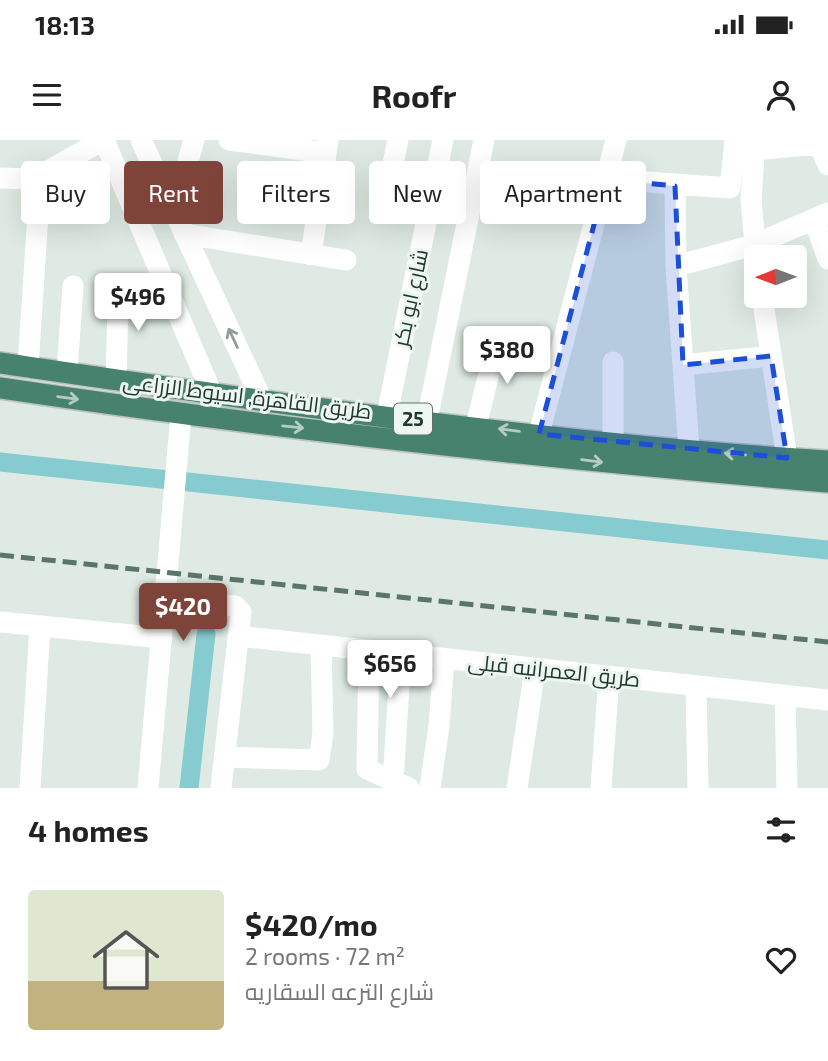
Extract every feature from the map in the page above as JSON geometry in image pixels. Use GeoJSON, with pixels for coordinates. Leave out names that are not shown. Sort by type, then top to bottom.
{"type":"FeatureCollection","features":[{"type":"Feature","properties":{"kind":"highway","name":"طريق القاهرة, اسيوط الزراعى"},"geometry":{"type":"LineString","coordinates":[[0,363],[212,394],[539,434],[828,461]]}},
{"type":"Feature","properties":{"kind":"highway","name":"طريق القاهرة, اسيوط الزراعى"},"geometry":{"type":"LineString","coordinates":[[0,388],[181,415],[641,467],[828,482]]}},
{"type":"Feature","properties":{"kind":"street"},"geometry":{"type":"LineString","coordinates":[[0,178],[34,179],[104,140],[212,394]]}},
{"type":"Feature","properties":{"kind":"street"},"geometry":{"type":"LineString","coordinates":[[141,140],[151,161]]}},
{"type":"Feature","properties":{"kind":"street"},"geometry":{"type":"LineString","coordinates":[[188,161],[194,140]]}},
{"type":"Feature","properties":{"kind":"street"},"geometry":{"type":"LineString","coordinates":[[229,140],[327,147],[311,255]]}},
{"type":"Feature","properties":{"kind":"street"},"geometry":{"type":"LineString","coordinates":[[394,161],[398,140]]}},
{"type":"Feature","properties":{"kind":"street","name":"شارع ابو بكر"},"geometry":{"type":"LineString","coordinates":[[387,415],[443,140]]}},
{"type":"Feature","properties":{"kind":"street"},"geometry":{"type":"LineString","coordinates":[[427,420],[484,140]]}},
{"type":"Feature","properties":{"kind":"street"},"geometry":{"type":"LineString","coordinates":[[611,161],[616,140]]}},
{"type":"Feature","properties":{"kind":"street"},"geometry":{"type":"LineString","coordinates":[[646,183],[730,187],[735,140]]}},
{"type":"Feature","properties":{"kind":"street"},"geometry":{"type":"LineString","coordinates":[[755,245],[751,200],[755,145],[821,142],[828,165]]}},
{"type":"Feature","properties":{"kind":"street"},"geometry":{"type":"LineString","coordinates":[[675,186],[676,266],[689,450]]}},
{"type":"Feature","properties":{"kind":"street"},"geometry":{"type":"LineString","coordinates":[[766,245],[821,216],[828,259]]}},
{"type":"Feature","properties":{"kind":"street"},"geometry":{"type":"LineString","coordinates":[[27,367],[37,224]]}},
{"type":"Feature","properties":{"kind":"street"},"geometry":{"type":"LineString","coordinates":[[179,224],[262,400]]}},
{"type":"Feature","properties":{"kind":"street"},"geometry":{"type":"LineString","coordinates":[[539,434],[594,224]]}},
{"type":"Feature","properties":{"kind":"street"},"geometry":{"type":"LineString","coordinates":[[184,234],[346,260]]}},
{"type":"Feature","properties":{"kind":"street"},"geometry":{"type":"LineString","coordinates":[[676,266],[744,253]]}},
{"type":"Feature","properties":{"kind":"street"},"geometry":{"type":"LineString","coordinates":[[67,372],[73,285]]}},
{"type":"Feature","properties":{"kind":"street"},"geometry":{"type":"LineString","coordinates":[[116,380],[118,305],[171,296]]}},
{"type":"Feature","properties":{"kind":"street"},"geometry":{"type":"LineString","coordinates":[[764,308],[787,458]]}},
{"type":"Feature","properties":{"kind":"street"},"geometry":{"type":"LineString","coordinates":[[476,426],[498,337]]}},
{"type":"Feature","properties":{"kind":"street"},"geometry":{"type":"LineString","coordinates":[[683,365],[771,356]]}},
{"type":"Feature","properties":{"kind":"street"},"geometry":{"type":"LineString","coordinates":[[613,362],[613,442]]}},
{"type":"Feature","properties":{"kind":"street"},"geometry":{"type":"LineString","coordinates":[[148,788],[181,415]]}},
{"type":"Feature","properties":{"kind":"street"},"geometry":{"type":"LineString","coordinates":[[166,599],[235,606],[241,612],[221,788]]}},
{"type":"Feature","properties":{"kind":"street"},"geometry":{"type":"LineString","coordinates":[[0,622],[162,638]]}},
{"type":"Feature","properties":{"kind":"street"},"geometry":{"type":"LineString","coordinates":[[30,788],[40,626]]}},
{"type":"Feature","properties":{"kind":"street","name":"طريق العمرانيه قبلى"},"geometry":{"type":"LineString","coordinates":[[238,636],[828,700]]}},
{"type":"Feature","properties":{"kind":"street"},"geometry":{"type":"LineString","coordinates":[[225,757],[319,760],[323,733],[321,645]]}},
{"type":"Feature","properties":{"kind":"street"},"geometry":{"type":"LineString","coordinates":[[369,651],[368,771],[401,785],[401,654]]}},
{"type":"Feature","properties":{"kind":"street"},"geometry":{"type":"LineString","coordinates":[[430,788],[439,726],[444,659]]}},
{"type":"Feature","properties":{"kind":"street"},"geometry":{"type":"LineString","coordinates":[[517,788],[535,669]]}},
{"type":"Feature","properties":{"kind":"street"},"geometry":{"type":"LineString","coordinates":[[601,788],[609,677]]}},
{"type":"Feature","properties":{"kind":"street"},"geometry":{"type":"LineString","coordinates":[[696,687],[698,788]]}},
{"type":"Feature","properties":{"kind":"street"},"geometry":{"type":"LineString","coordinates":[[785,696],[787,788]]}},
{"type":"Feature","properties":{"kind":"highlighted area"},"geometry":{"type":"Polygon","coordinates":[[[606,179],[675,186],[683,365],[771,356],[787,458],[539,434],[606,179]]]}},
{"type":"Feature","properties":{"kind":"waterway"},"geometry":{"type":"LineString","coordinates":[[0,462],[828,550]]}},
{"type":"Feature","properties":{"kind":"waterway"},"geometry":{"type":"LineString","coordinates":[[189,788],[206,634]]}},
{"type":"Feature","properties":{"kind":"railway"},"geometry":{"type":"LineString","coordinates":[[0,555],[828,642]]}}]}
